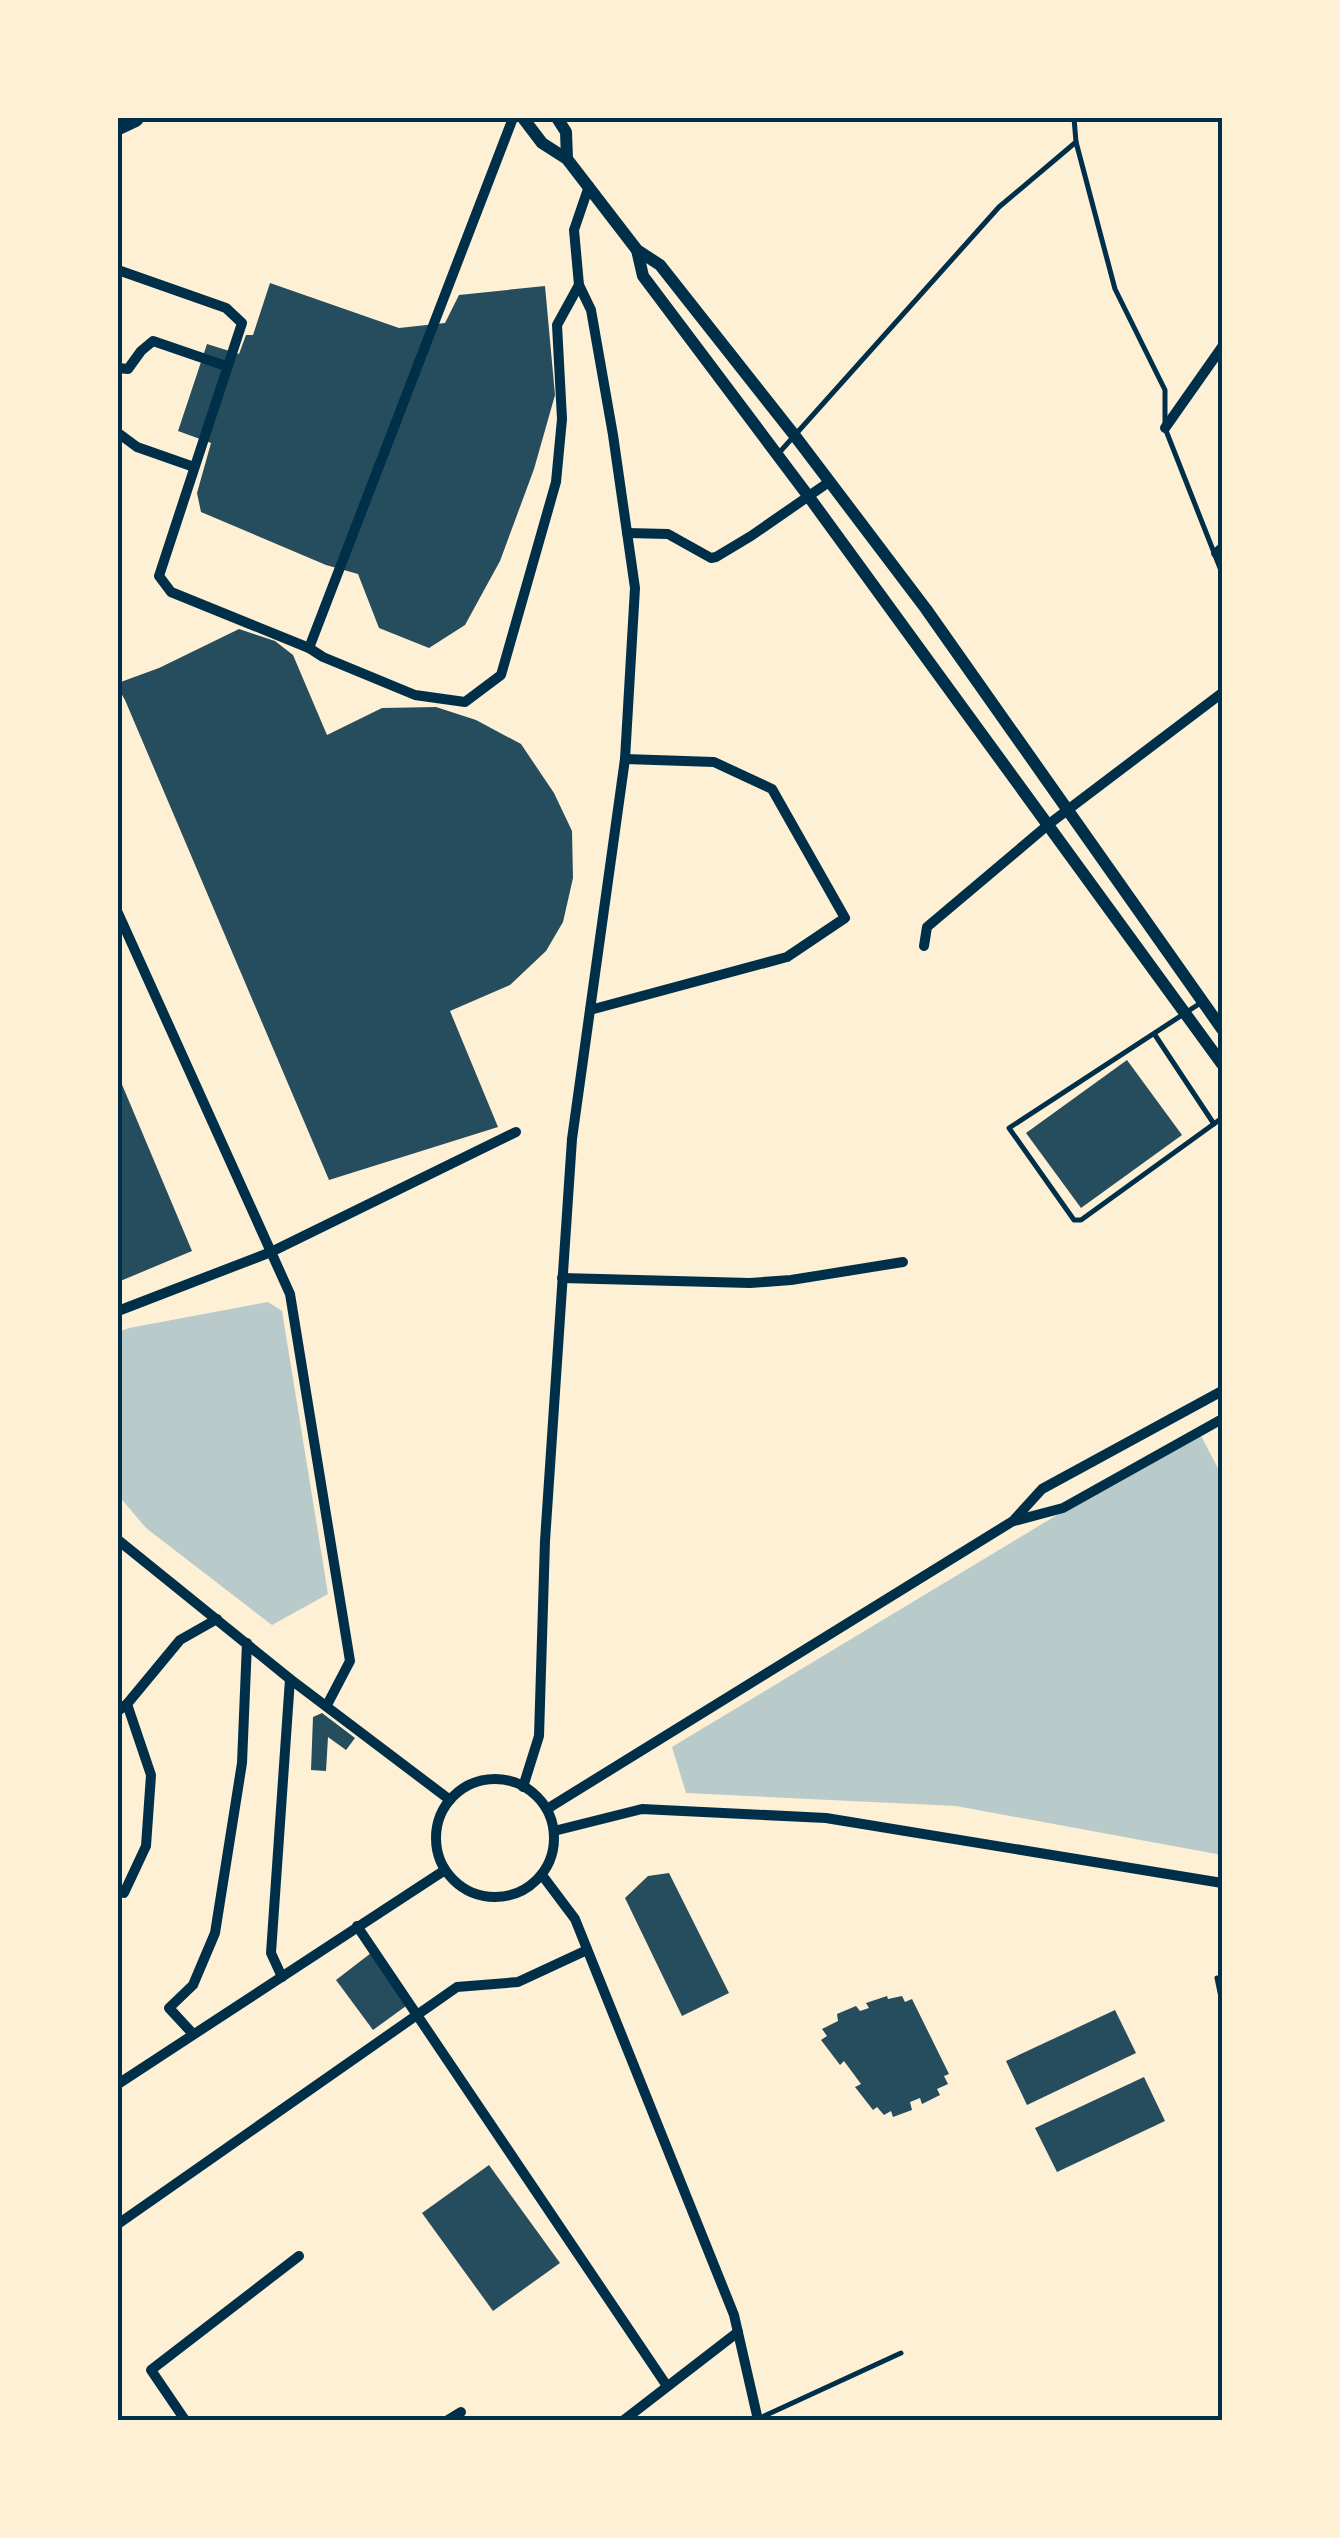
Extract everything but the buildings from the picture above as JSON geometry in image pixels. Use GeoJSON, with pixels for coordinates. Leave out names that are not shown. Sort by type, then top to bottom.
{"type":"FeatureCollection","features":[{"type":"Feature","properties":{"kind":"main road"},"geometry":{"type":"LineString","coordinates":[[118,126],[135,118]]}},
{"type":"Feature","properties":{"kind":"street"},"geometry":{"type":"LineString","coordinates":[[309,648],[513,118]]}},
{"type":"Feature","properties":{"kind":"street"},"geometry":{"type":"LineString","coordinates":[[523,118],[542,143],[567,159],[638,250],[660,265],[795,436],[960,659],[1222,1029]]}},
{"type":"Feature","properties":{"kind":"street"},"geometry":{"type":"LineString","coordinates":[[557,118],[566,132],[567,159]]}},
{"type":"Feature","properties":{"kind":"street"},"geometry":{"type":"LineString","coordinates":[[523,1786],[539,1736],[545,1541],[572,1139],[625,759],[635,588],[591,310],[578,285],[574,230],[589,186]]}},
{"type":"Feature","properties":{"kind":"street"},"geometry":{"type":"LineString","coordinates":[[638,250],[643,276],[1222,1064]]}},
{"type":"Feature","properties":{"kind":"street"},"geometry":{"type":"LineString","coordinates":[[118,270],[226,308],[242,323],[159,576],[171,592],[415,696],[464,702],[501,675],[556,482],[562,419],[557,326],[578,285]]}},
{"type":"Feature","properties":{"kind":"street"},"geometry":{"type":"LineString","coordinates":[[118,368],[128,369],[152,341],[226,366]]}},
{"type":"Feature","properties":{"kind":"street"},"geometry":{"type":"LineString","coordinates":[[1165,428],[1222,347]]}},
{"type":"Feature","properties":{"kind":"street"},"geometry":{"type":"LineString","coordinates":[[118,434],[137,447],[194,467]]}},
{"type":"Feature","properties":{"kind":"street"},"geometry":{"type":"LineString","coordinates":[[627,533],[668,534],[711,558],[716,557],[829,482]]}},
{"type":"Feature","properties":{"kind":"street"},"geometry":{"type":"LineString","coordinates":[[938,674],[960,659]]}},
{"type":"Feature","properties":{"kind":"street"},"geometry":{"type":"LineString","coordinates":[[924,946],[927,927],[1049,824],[1222,693]]}},
{"type":"Feature","properties":{"kind":"street"},"geometry":{"type":"LineString","coordinates":[[590,1010],[787,957],[844,918],[772,788],[714,762],[625,759]]}},
{"type":"Feature","properties":{"kind":"street"},"geometry":{"type":"LineString","coordinates":[[118,913],[290,1294],[350,1661],[327,1705]]}},
{"type":"Feature","properties":{"kind":"street"},"geometry":{"type":"LineString","coordinates":[[118,1311],[271,1252],[516,1132]]}},
{"type":"Feature","properties":{"kind":"street"},"geometry":{"type":"LineString","coordinates":[[562,1278],[750,1283],[903,1262]]}},
{"type":"Feature","properties":{"kind":"street"},"geometry":{"type":"LineString","coordinates":[[547,1809],[1012,1521],[1042,1489],[1222,1391]]}},
{"type":"Feature","properties":{"kind":"street"},"geometry":{"type":"LineString","coordinates":[[1192,1408],[1204,1429]]}},
{"type":"Feature","properties":{"kind":"street"},"geometry":{"type":"LineString","coordinates":[[1012,1521],[1063,1508],[1222,1419]]}},
{"type":"Feature","properties":{"kind":"street"},"geometry":{"type":"LineString","coordinates":[[118,1540],[290,1679],[450,1800]]}},
{"type":"Feature","properties":{"kind":"street"},"geometry":{"type":"LineString","coordinates":[[124,1893],[146,1846],[151,1775],[122,1708],[180,1640],[217,1620]]}},
{"type":"Feature","properties":{"kind":"street"},"geometry":{"type":"LineString","coordinates":[[193,2034],[169,2008],[193,1985],[214,1933],[242,1763],[247,1643]]}},
{"type":"Feature","properties":{"kind":"street"},"geometry":{"type":"LineString","coordinates":[[282,1977],[271,1953],[290,1679]]}},
{"type":"Feature","properties":{"kind":"street"},"geometry":{"type":"LineString","coordinates":[[485,1780],[504,1780],[532,1792],[547,1809],[554,1831],[552,1856],[542,1875],[525,1890],[501,1897],[476,1894],[457,1884],[445,1870],[436,1843],[438,1820],[450,1800],[467,1786],[485,1780]]}},
{"type":"Feature","properties":{"kind":"street"},"geometry":{"type":"LineString","coordinates":[[554,1831],[642,1809],[826,1818],[1222,1883]]}},
{"type":"Feature","properties":{"kind":"street"},"geometry":{"type":"LineString","coordinates":[[118,2084],[445,1870]]}},
{"type":"Feature","properties":{"kind":"street"},"geometry":{"type":"LineString","coordinates":[[542,1875],[575,1919],[734,2314],[758,2420]]}},
{"type":"Feature","properties":{"kind":"street"},"geometry":{"type":"LineString","coordinates":[[357,1926],[666,2386]]}},
{"type":"Feature","properties":{"kind":"street"},"geometry":{"type":"LineString","coordinates":[[118,2224],[457,1987],[518,1982],[588,1950]]}},
{"type":"Feature","properties":{"kind":"street"},"geometry":{"type":"LineString","coordinates":[[185,2420],[151,2370],[299,2256]]}},
{"type":"Feature","properties":{"kind":"street"},"geometry":{"type":"LineString","coordinates":[[624,2420],[738,2332]]}},
{"type":"Feature","properties":{"kind":"street"},"geometry":{"type":"LineString","coordinates":[[448,2420],[461,2412]]}},
{"type":"Feature","properties":{"kind":"lane"},"geometry":{"type":"LineString","coordinates":[[1074,118],[1076,142],[1115,290],[1165,390],[1165,428],[1219,551],[1222,572]]}},
{"type":"Feature","properties":{"kind":"lane"},"geometry":{"type":"LineString","coordinates":[[778,455],[999,207],[1076,142]]}},
{"type":"Feature","properties":{"kind":"lane"},"geometry":{"type":"LineString","coordinates":[[1203,1001],[1009,1128],[1074,1220],[1080,1220],[1222,1118]]}},
{"type":"Feature","properties":{"kind":"lane"},"geometry":{"type":"LineString","coordinates":[[1154,1034],[1214,1124]]}},
{"type":"Feature","properties":{"kind":"lane"},"geometry":{"type":"LineString","coordinates":[[1218,1978],[1222,2002]]}},
{"type":"Feature","properties":{"kind":"lane"},"geometry":{"type":"LineString","coordinates":[[758,2420],[902,2353]]}},
{"type":"Feature","properties":{"kind":"shaded area"},"geometry":{"type":"Polygon","coordinates":[[[268,1302],[282,1311],[328,1594],[272,1625],[146,1528],[118,1495],[118,1332],[268,1302]]]}},
{"type":"Feature","properties":{"kind":"shaded area"},"geometry":{"type":"Polygon","coordinates":[[[1198,1430],[1222,1476],[1222,1855],[956,1806],[686,1793],[672,1747],[1198,1430]]]}}]}
